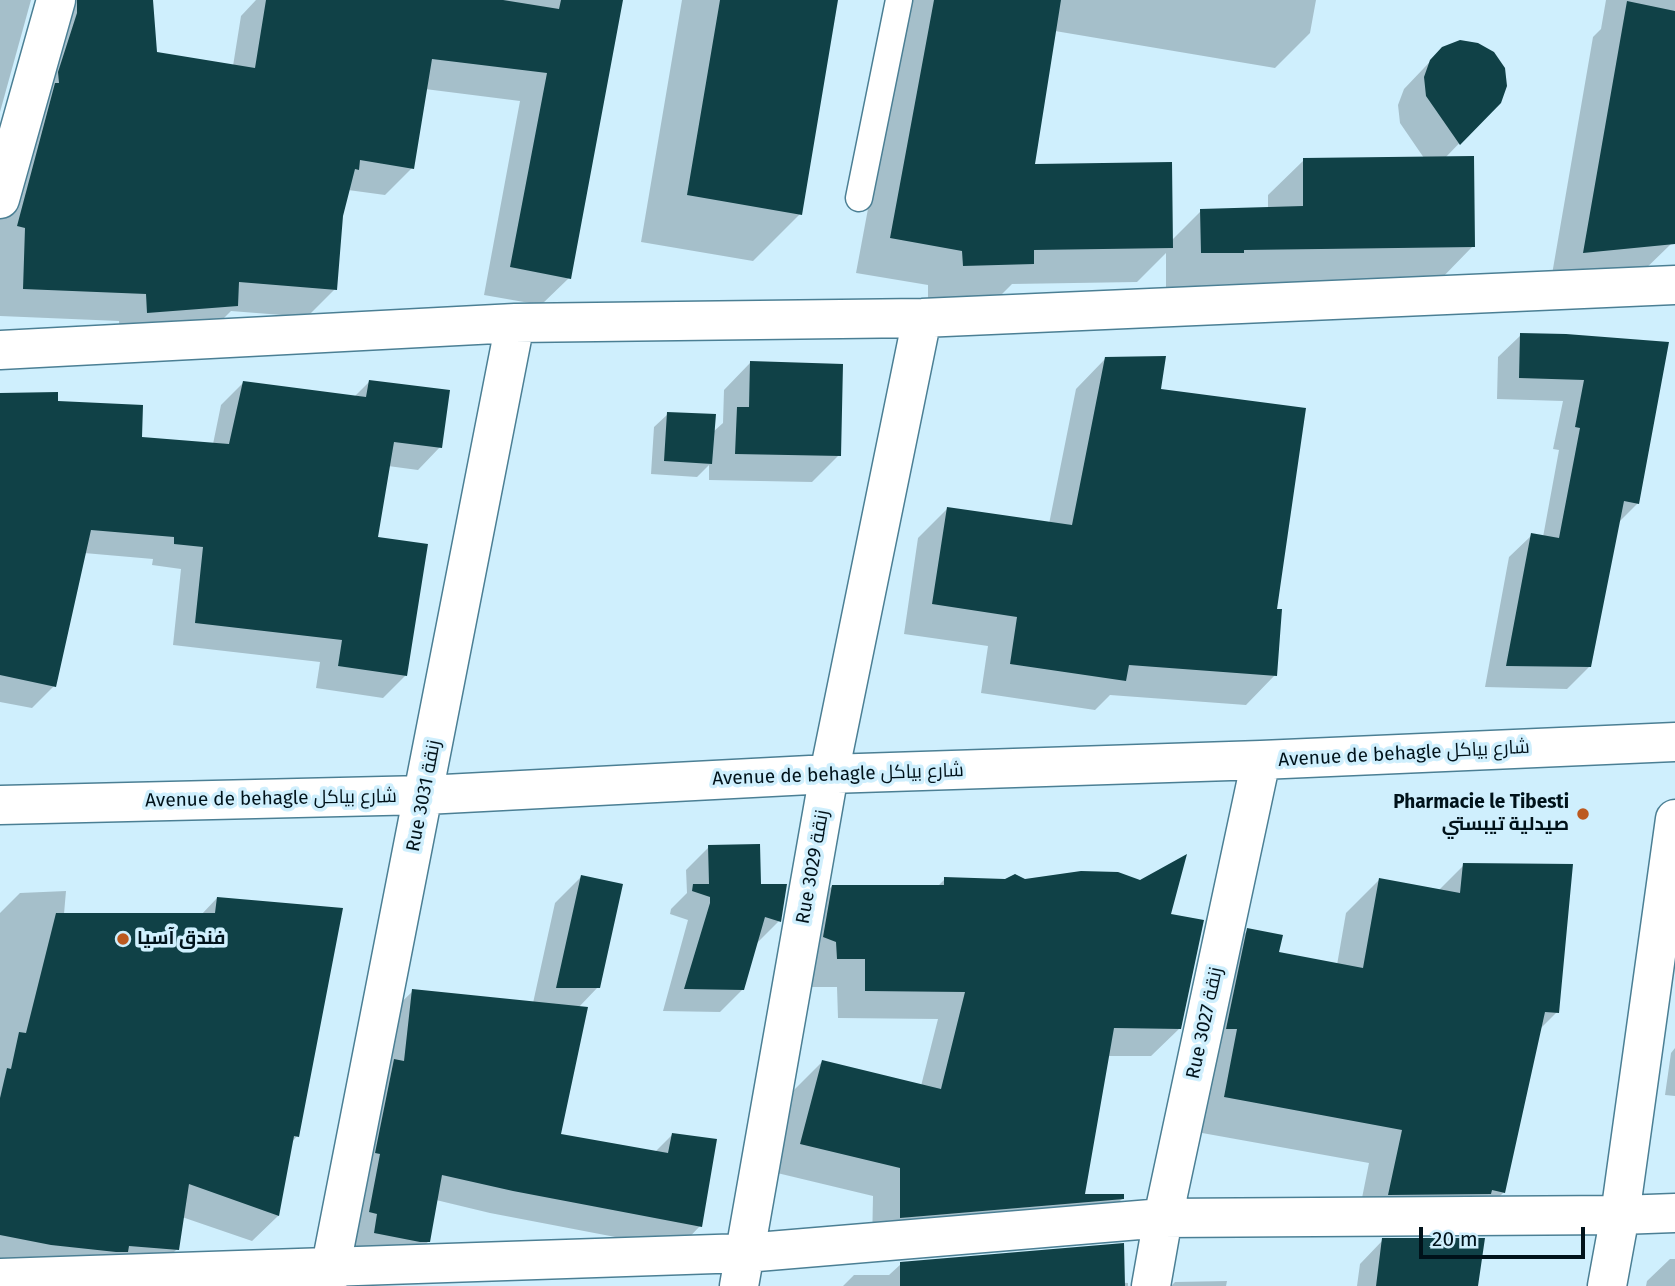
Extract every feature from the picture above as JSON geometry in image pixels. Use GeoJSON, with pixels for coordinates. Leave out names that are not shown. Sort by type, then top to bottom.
{"type":"FeatureCollection","features":[{"type":"Feature","properties":{"kind":"street"},"geometry":{"type":"LineString","coordinates":[[0,199],[56,0]]}},
{"type":"Feature","properties":{"kind":"street"},"geometry":{"type":"LineString","coordinates":[[0,349],[515,323],[922,318],[1675,285]]}},
{"type":"Feature","properties":{"kind":"street","name":"Rue 3029 زنقة"},"geometry":{"type":"LineString","coordinates":[[742,1270],[830,774],[922,318]]}},
{"type":"Feature","properties":{"kind":"street","name":"Rue 3031 زنقة"},"geometry":{"type":"LineString","coordinates":[[329,1277],[515,323]]}},
{"type":"Feature","properties":{"kind":"street","name":"Avenue de behagle شارع بياكل"},"geometry":{"type":"LineString","coordinates":[[0,805],[425,795],[830,774],[1261,760],[1675,742]]}},
{"type":"Feature","properties":{"kind":"street","name":"Rue 3027 زنقة"},"geometry":{"type":"LineString","coordinates":[[1151,1286],[1261,760]]}},
{"type":"Feature","properties":{"kind":"street"},"geometry":{"type":"LineString","coordinates":[[1607,1286],[1668,914],[1675,819]]}},
{"type":"Feature","properties":{"kind":"street"},"geometry":{"type":"LineString","coordinates":[[0,1278],[329,1277],[742,1270],[1164,1218],[1675,1213]]}},
{"type":"Feature","properties":{"kind":"lane"},"geometry":{"type":"LineString","coordinates":[[859,198],[899,0]]}},
{"type":"Feature","properties":{"kind":"building"},"geometry":{"type":"Polygon","coordinates":[[[77,0],[153,0],[157,52],[255,68],[266,0],[503,0],[559,9],[561,0],[623,0],[571,279],[510,267],[547,73],[432,59],[414,169],[360,160],[359,170],[355,169],[343,216],[337,290],[239,282],[238,306],[147,313],[146,294],[23,289],[25,228],[17,226],[55,83],[59,83],[58,72],[77,13],[77,0]]]}},
{"type":"Feature","properties":{"kind":"building"},"geometry":{"type":"Polygon","coordinates":[[[720,0],[838,0],[802,215],[687,195],[720,0]]]}},
{"type":"Feature","properties":{"kind":"building"},"geometry":{"type":"Polygon","coordinates":[[[934,0],[1061,0],[1035,164],[1172,162],[1173,248],[1034,250],[1034,264],[963,266],[962,251],[890,238],[934,0]]]}},
{"type":"Feature","properties":{"kind":"building"},"geometry":{"type":"Polygon","coordinates":[[[1627,1],[1675,11],[1675,244],[1583,253],[1627,1]]]}},
{"type":"Feature","properties":{"kind":"building"},"geometry":{"type":"Polygon","coordinates":[[[1460,40],[1478,43],[1494,52],[1505,68],[1507,86],[1501,103],[1460,145],[1426,96],[1424,77],[1430,60],[1442,47],[1460,40]]]}},
{"type":"Feature","properties":{"kind":"building"},"geometry":{"type":"Polygon","coordinates":[[[1474,156],[1475,247],[1201,253],[1200,209],[1303,206],[1303,158],[1474,156]]]}},
{"type":"Feature","properties":{"kind":"building"},"geometry":{"type":"Polygon","coordinates":[[[1520,333],[1669,342],[1639,504],[1624,501],[1591,667],[1506,666],[1531,533],[1559,538],[1580,428],[1575,427],[1584,380],[1519,378],[1520,333]]]}},
{"type":"Feature","properties":{"kind":"building"},"geometry":{"type":"Polygon","coordinates":[[[1166,356],[1161,389],[1306,408],[1277,609],[1282,609],[1277,676],[1129,665],[1126,681],[1010,664],[1017,617],[932,604],[947,507],[1072,525],[1105,357],[1166,356]]]}},
{"type":"Feature","properties":{"kind":"building"},"geometry":{"type":"Polygon","coordinates":[[[750,361],[843,364],[841,456],[735,454],[737,407],[749,407],[750,361]]]}},
{"type":"Feature","properties":{"kind":"building"},"geometry":{"type":"Polygon","coordinates":[[[369,380],[450,390],[442,448],[394,442],[378,537],[428,544],[407,676],[338,666],[342,640],[195,623],[203,547],[174,544],[174,537],[91,530],[56,687],[0,675],[0,393],[58,392],[58,401],[143,405],[142,437],[229,444],[243,381],[366,397],[369,380]]]}},
{"type":"Feature","properties":{"kind":"building"},"geometry":{"type":"Polygon","coordinates":[[[667,412],[716,414],[712,464],[664,461],[667,412]]]}},
{"type":"Feature","properties":{"kind":"building"},"geometry":{"type":"Polygon","coordinates":[[[760,844],[761,884],[787,884],[781,922],[765,917],[744,990],[684,989],[710,903],[710,897],[692,891],[693,884],[709,884],[708,845],[760,844]]]}},
{"type":"Feature","properties":{"kind":"building"},"geometry":{"type":"Polygon","coordinates":[[[1187,854],[1171,914],[1204,920],[1181,1029],[1114,1028],[1085,1194],[1124,1194],[1124,1199],[900,1218],[900,1168],[800,1144],[822,1060],[941,1089],[965,992],[865,991],[865,959],[837,959],[836,942],[823,937],[832,885],[944,885],[944,877],[1005,879],[1015,874],[1025,879],[1081,871],[1118,872],[1140,880],[1187,854]]]}},
{"type":"Feature","properties":{"kind":"building"},"geometry":{"type":"Polygon","coordinates":[[[1463,863],[1573,864],[1559,1013],[1545,1012],[1505,1193],[1492,1190],[1491,1194],[1388,1195],[1402,1130],[1224,1097],[1237,1029],[1226,1029],[1247,928],[1283,935],[1279,952],[1363,968],[1379,878],[1460,893],[1463,863]]]}},
{"type":"Feature","properties":{"kind":"building"},"geometry":{"type":"Polygon","coordinates":[[[581,875],[623,884],[600,988],[556,988],[581,875]]]}},
{"type":"Feature","properties":{"kind":"building"},"geometry":{"type":"Polygon","coordinates":[[[217,897],[343,908],[299,1137],[294,1136],[279,1216],[189,1184],[179,1250],[129,1246],[128,1252],[116,1252],[51,1245],[0,1235],[0,1098],[7,1068],[11,1069],[19,1032],[26,1033],[56,913],[215,913],[217,897]]]}},
{"type":"Feature","properties":{"kind":"building"},"geometry":{"type":"Polygon","coordinates":[[[412,989],[588,1007],[561,1134],[668,1153],[672,1133],[717,1139],[702,1227],[442,1175],[430,1242],[374,1233],[377,1214],[369,1212],[380,1154],[375,1153],[394,1059],[404,1061],[412,989]]]}},
{"type":"Feature","properties":{"kind":"building"},"geometry":{"type":"Polygon","coordinates":[[[1382,1238],[1485,1238],[1478,1286],[1376,1286],[1382,1238]]]}},
{"type":"Feature","properties":{"kind":"building"},"geometry":{"type":"Polygon","coordinates":[[[1124,1243],[1125,1286],[900,1286],[900,1262],[1124,1243]]]}},
{"type":"Feature","properties":{"kind":"place","name":"Pharmacie le Tibesti صيدلية تيبستي"},"geometry":{"type":"Point","coordinates":[1583,814]}},
{"type":"Feature","properties":{"kind":"place","name":"فندق آسيا"},"geometry":{"type":"Point","coordinates":[123,939]}}]}
